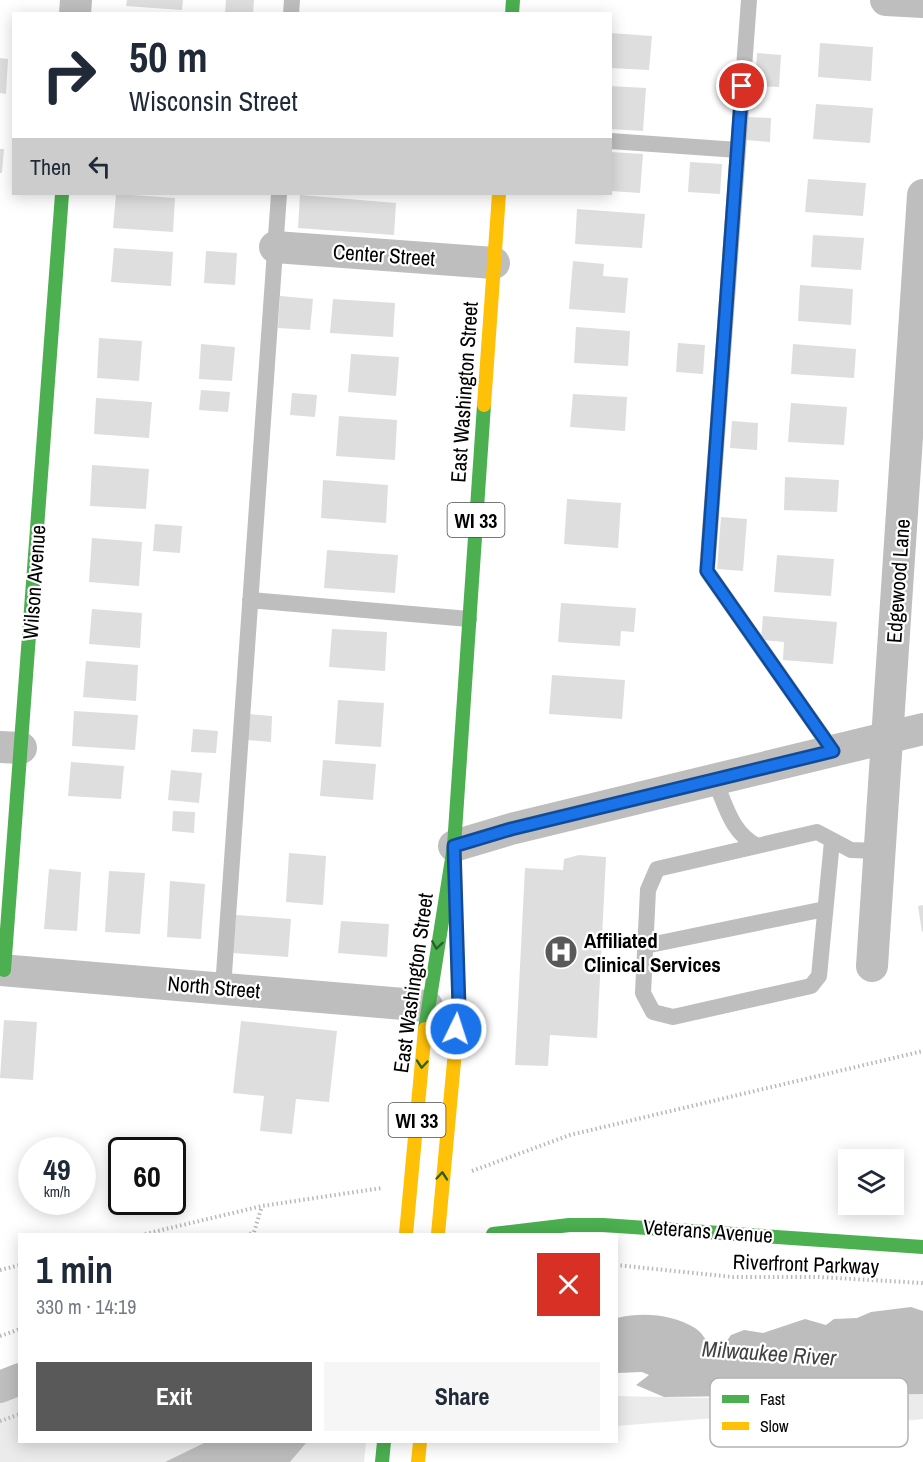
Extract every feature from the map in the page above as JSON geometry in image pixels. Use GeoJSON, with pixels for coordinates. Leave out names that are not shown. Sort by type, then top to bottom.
{"type":"FeatureCollection","features":[{"type":"Feature","properties":{"kind":"main road","name":"Wilson Avenue"},"geometry":{"type":"LineString","coordinates":[[2,970],[11,747],[62,195]]}},
{"type":"Feature","properties":{"kind":"main road","name":"East Washington Street"},"geometry":{"type":"LineString","coordinates":[[438,1233],[459,1008],[454,846],[499,195]]}},
{"type":"Feature","properties":{"kind":"main road","name":"East Washington Street"},"geometry":{"type":"LineString","coordinates":[[406,1233],[427,1006],[454,846]]}},
{"type":"Feature","properties":{"kind":"main road","name":"Veterans Avenue"},"geometry":{"type":"LineString","coordinates":[[501,1233],[569,1225],[603,1225],[923,1247]]}},
{"type":"Feature","properties":{"kind":"main road"},"geometry":{"type":"LineString","coordinates":[[382,1462],[384,1443]]}},
{"type":"Feature","properties":{"kind":"main road"},"geometry":{"type":"LineString","coordinates":[[418,1462],[420,1443]]}},
{"type":"Feature","properties":{"kind":"street"},"geometry":{"type":"LineString","coordinates":[[886,0],[923,2]]}},
{"type":"Feature","properties":{"kind":"street","name":"Edgewood Lane"},"geometry":{"type":"LineString","coordinates":[[872,966],[923,195]]}},
{"type":"Feature","properties":{"kind":"street","name":"Center Street"},"geometry":{"type":"LineString","coordinates":[[275,247],[494,263]]}},
{"type":"Feature","properties":{"kind":"street"},"geometry":{"type":"LineString","coordinates":[[454,846],[511,829],[923,729]]}},
{"type":"Feature","properties":{"kind":"street","name":"North Street"},"geometry":{"type":"LineString","coordinates":[[2,970],[427,1006]]}},
{"type":"Feature","properties":{"kind":"street"},"geometry":{"type":"LineString","coordinates":[[0,1387],[18,1380]]}},
{"type":"Feature","properties":{"kind":"lane"},"geometry":{"type":"LineString","coordinates":[[749,0],[707,571],[833,751]]}},
{"type":"Feature","properties":{"kind":"lane"},"geometry":{"type":"LineString","coordinates":[[612,141],[738,150]]}},
{"type":"Feature","properties":{"kind":"lane"},"geometry":{"type":"LineString","coordinates":[[223,988],[279,195]]}},
{"type":"Feature","properties":{"kind":"lane"},"geometry":{"type":"LineString","coordinates":[[250,600],[469,619]]}},
{"type":"Feature","properties":{"kind":"lane"},"geometry":{"type":"LineString","coordinates":[[715,781],[736,830],[757,846]]}},
{"type":"Feature","properties":{"kind":"lane"},"geometry":{"type":"LineString","coordinates":[[832,841],[819,976],[811,986],[673,1017],[653,1012],[643,993],[648,890],[657,869],[817,832],[851,850],[880,851]]}},
{"type":"Feature","properties":{"kind":"lane"},"geometry":{"type":"LineString","coordinates":[[645,946],[825,909]]}},
{"type":"Feature","properties":{"kind":"path"},"geometry":{"type":"LineString","coordinates":[[442,1180],[570,1135],[923,1051]]}},
{"type":"Feature","properties":{"kind":"path"},"geometry":{"type":"LineString","coordinates":[[149,1233],[262,1206],[411,1182]]}},
{"type":"Feature","properties":{"kind":"path"},"geometry":{"type":"LineString","coordinates":[[252,1233],[262,1206]]}},
{"type":"Feature","properties":{"kind":"path","name":"Riverfront Parkway"},"geometry":{"type":"LineString","coordinates":[[618,1265],[733,1277],[818,1276],[923,1283]]}},
{"type":"Feature","properties":{"kind":"path"},"geometry":{"type":"LineString","coordinates":[[0,1270],[18,1266]]}},
{"type":"Feature","properties":{"kind":"path"},"geometry":{"type":"LineString","coordinates":[[0,1336],[18,1330]]}},
{"type":"Feature","properties":{"kind":"path"},"geometry":{"type":"LineString","coordinates":[[0,1421],[18,1415]]}},
{"type":"Feature","properties":{"kind":"shaded area"},"geometry":{"type":"Polygon","coordinates":[[[908,1394],[923,1394],[923,1419],[908,1420],[908,1394]]]}},
{"type":"Feature","properties":{"kind":"shaded area"},"geometry":{"type":"Polygon","coordinates":[[[18,1395],[18,1443],[204,1443],[165,1462],[0,1462],[0,1401],[18,1395]]]}},
{"type":"Feature","properties":{"kind":"shaded area"},"geometry":{"type":"Polygon","coordinates":[[[618,1396],[710,1398],[710,1418],[618,1426],[618,1396]]]}},
{"type":"Feature","properties":{"kind":"shaded area"},"geometry":{"type":"Polygon","coordinates":[[[306,1443],[366,1443],[364,1462],[290,1462],[306,1443]]]}},
{"type":"Feature","properties":{"kind":"water","name":"Milwaukee River"},"geometry":{"type":"Polygon","coordinates":[[[911,1307],[923,1311],[923,1394],[908,1394],[908,1378],[710,1378],[710,1396],[664,1397],[636,1385],[649,1375],[642,1372],[618,1373],[618,1318],[636,1315],[667,1317],[686,1323],[697,1330],[711,1345],[726,1342],[731,1335],[744,1330],[763,1333],[805,1319],[826,1325],[834,1319],[857,1318],[871,1312],[911,1307]]]}},
{"type":"Feature","properties":{"kind":"water"},"geometry":{"type":"Polygon","coordinates":[[[204,1443],[306,1443],[290,1462],[165,1462],[204,1443]]]}},
{"type":"Feature","properties":{"kind":"building"},"geometry":{"type":"Polygon","coordinates":[[[127,0],[183,0],[182,10],[126,6],[127,0]]]}},
{"type":"Feature","properties":{"kind":"building"},"geometry":{"type":"Polygon","coordinates":[[[226,0],[254,0],[253,12],[225,12],[226,0]]]}},
{"type":"Feature","properties":{"kind":"building"},"geometry":{"type":"Polygon","coordinates":[[[612,33],[652,36],[649,70],[612,68],[612,33]]]}},
{"type":"Feature","properties":{"kind":"building"},"geometry":{"type":"Polygon","coordinates":[[[820,43],[873,47],[871,81],[818,77],[820,43]]]}},
{"type":"Feature","properties":{"kind":"building"},"geometry":{"type":"Polygon","coordinates":[[[757,53],[781,55],[779,87],[755,86],[757,53]]]}},
{"type":"Feature","properties":{"kind":"building"},"geometry":{"type":"Polygon","coordinates":[[[0,58],[8,59],[6,94],[0,93],[0,58]]]}},
{"type":"Feature","properties":{"kind":"building"},"geometry":{"type":"Polygon","coordinates":[[[612,86],[646,88],[643,131],[612,129],[612,86]]]}},
{"type":"Feature","properties":{"kind":"building"},"geometry":{"type":"Polygon","coordinates":[[[816,104],[873,108],[870,143],[813,139],[816,104]]]}},
{"type":"Feature","properties":{"kind":"building"},"geometry":{"type":"Polygon","coordinates":[[[748,117],[771,118],[770,142],[746,140],[748,117]]]}},
{"type":"Feature","properties":{"kind":"building"},"geometry":{"type":"Polygon","coordinates":[[[0,149],[4,149],[2,173],[0,173],[0,149]]]}},
{"type":"Feature","properties":{"kind":"building"},"geometry":{"type":"Polygon","coordinates":[[[612,152],[643,154],[640,193],[612,191],[612,152]]]}},
{"type":"Feature","properties":{"kind":"building"},"geometry":{"type":"Polygon","coordinates":[[[690,162],[722,164],[720,194],[688,192],[690,162]]]}},
{"type":"Feature","properties":{"kind":"building"},"geometry":{"type":"Polygon","coordinates":[[[808,179],[866,183],[863,216],[805,212],[808,179]]]}},
{"type":"Feature","properties":{"kind":"building"},"geometry":{"type":"Polygon","coordinates":[[[116,195],[175,198],[173,232],[113,228],[116,195]]]}},
{"type":"Feature","properties":{"kind":"building"},"geometry":{"type":"Polygon","coordinates":[[[300,195],[396,203],[394,235],[298,228],[300,195]]]}},
{"type":"Feature","properties":{"kind":"building"},"geometry":{"type":"Polygon","coordinates":[[[577,209],[645,214],[642,248],[575,244],[577,209]]]}},
{"type":"Feature","properties":{"kind":"building"},"geometry":{"type":"Polygon","coordinates":[[[813,235],[864,238],[861,270],[811,267],[813,235]]]}},
{"type":"Feature","properties":{"kind":"building"},"geometry":{"type":"Polygon","coordinates":[[[114,248],[173,252],[171,286],[111,282],[114,248]]]}},
{"type":"Feature","properties":{"kind":"building"},"geometry":{"type":"Polygon","coordinates":[[[206,251],[237,253],[235,285],[204,283],[206,251]]]}},
{"type":"Feature","properties":{"kind":"building"},"geometry":{"type":"Polygon","coordinates":[[[573,261],[604,264],[603,276],[628,278],[625,313],[569,309],[573,261]]]}},
{"type":"Feature","properties":{"kind":"building"},"geometry":{"type":"Polygon","coordinates":[[[800,285],[853,289],[851,325],[798,321],[800,285]]]}},
{"type":"Feature","properties":{"kind":"building"},"geometry":{"type":"Polygon","coordinates":[[[280,296],[313,299],[310,330],[278,328],[280,296]]]}},
{"type":"Feature","properties":{"kind":"building"},"geometry":{"type":"Polygon","coordinates":[[[333,299],[395,303],[393,337],[330,333],[333,299]]]}},
{"type":"Feature","properties":{"kind":"building"},"geometry":{"type":"Polygon","coordinates":[[[576,327],[630,331],[628,366],[574,363],[576,327]]]}},
{"type":"Feature","properties":{"kind":"building"},"geometry":{"type":"Polygon","coordinates":[[[99,338],[142,341],[139,381],[97,378],[99,338]]]}},
{"type":"Feature","properties":{"kind":"building"},"geometry":{"type":"Polygon","coordinates":[[[678,343],[705,345],[703,374],[676,372],[678,343]]]}},
{"type":"Feature","properties":{"kind":"building"},"geometry":{"type":"Polygon","coordinates":[[[201,344],[235,347],[232,381],[199,379],[201,344]]]}},
{"type":"Feature","properties":{"kind":"building"},"geometry":{"type":"Polygon","coordinates":[[[793,344],[856,349],[854,378],[791,374],[793,344]]]}},
{"type":"Feature","properties":{"kind":"building"},"geometry":{"type":"Polygon","coordinates":[[[351,354],[399,357],[396,396],[348,392],[351,354]]]}},
{"type":"Feature","properties":{"kind":"building"},"geometry":{"type":"Polygon","coordinates":[[[201,390],[230,392],[228,412],[199,410],[201,390]]]}},
{"type":"Feature","properties":{"kind":"building"},"geometry":{"type":"Polygon","coordinates":[[[292,393],[317,395],[315,417],[290,415],[292,393]]]}},
{"type":"Feature","properties":{"kind":"building"},"geometry":{"type":"Polygon","coordinates":[[[573,394],[627,397],[625,431],[570,427],[573,394]]]}},
{"type":"Feature","properties":{"kind":"building"},"geometry":{"type":"Polygon","coordinates":[[[96,398],[152,402],[149,438],[94,434],[96,398]]]}},
{"type":"Feature","properties":{"kind":"building"},"geometry":{"type":"Polygon","coordinates":[[[791,403],[847,407],[844,445],[788,442],[791,403]]]}},
{"type":"Feature","properties":{"kind":"building"},"geometry":{"type":"Polygon","coordinates":[[[339,416],[397,420],[395,460],[336,456],[339,416]]]}},
{"type":"Feature","properties":{"kind":"building"},"geometry":{"type":"Polygon","coordinates":[[[732,421],[758,423],[757,450],[730,448],[732,421]]]}},
{"type":"Feature","properties":{"kind":"building"},"geometry":{"type":"Polygon","coordinates":[[[92,465],[149,469],[146,509],[90,506],[92,465]]]}},
{"type":"Feature","properties":{"kind":"building"},"geometry":{"type":"Polygon","coordinates":[[[785,477],[839,480],[837,512],[784,510],[785,477]]]}},
{"type":"Feature","properties":{"kind":"building"},"geometry":{"type":"Polygon","coordinates":[[[323,480],[388,485],[386,523],[321,518],[323,480]]]}},
{"type":"Feature","properties":{"kind":"building"},"geometry":{"type":"Polygon","coordinates":[[[567,499],[621,503],[618,548],[564,544],[567,499]]]}},
{"type":"Feature","properties":{"kind":"building"},"geometry":{"type":"Polygon","coordinates":[[[721,517],[747,519],[743,571],[717,569],[721,517]]]}},
{"type":"Feature","properties":{"kind":"building"},"geometry":{"type":"Polygon","coordinates":[[[155,524],[182,526],[180,553],[153,551],[155,524]]]}},
{"type":"Feature","properties":{"kind":"building"},"geometry":{"type":"Polygon","coordinates":[[[92,538],[142,542],[139,586],[89,582],[92,538]]]}},
{"type":"Feature","properties":{"kind":"building"},"geometry":{"type":"Polygon","coordinates":[[[327,550],[398,555],[395,593],[324,588],[327,550]]]}},
{"type":"Feature","properties":{"kind":"building"},"geometry":{"type":"Polygon","coordinates":[[[777,555],[834,559],[831,596],[774,592],[777,555]]]}},
{"type":"Feature","properties":{"kind":"building"},"geometry":{"type":"Polygon","coordinates":[[[561,603],[636,608],[634,632],[621,631],[620,646],[558,642],[561,603]]]}},
{"type":"Feature","properties":{"kind":"building"},"geometry":{"type":"Polygon","coordinates":[[[92,609],[142,613],[140,648],[89,644],[92,609]]]}},
{"type":"Feature","properties":{"kind":"building"},"geometry":{"type":"Polygon","coordinates":[[[763,616],[837,622],[833,664],[783,660],[784,642],[761,640],[763,616]]]}},
{"type":"Feature","properties":{"kind":"building"},"geometry":{"type":"Polygon","coordinates":[[[332,629],[387,632],[385,671],[329,667],[332,629]]]}},
{"type":"Feature","properties":{"kind":"building"},"geometry":{"type":"Polygon","coordinates":[[[86,661],[138,665],[136,701],[83,697],[86,661]]]}},
{"type":"Feature","properties":{"kind":"building"},"geometry":{"type":"Polygon","coordinates":[[[552,675],[625,680],[622,719],[549,714],[552,675]]]}},
{"type":"Feature","properties":{"kind":"building"},"geometry":{"type":"Polygon","coordinates":[[[338,700],[384,703],[381,747],[335,744],[338,700]]]}},
{"type":"Feature","properties":{"kind":"building"},"geometry":{"type":"Polygon","coordinates":[[[74,711],[138,715],[135,750],[72,746],[74,711]]]}},
{"type":"Feature","properties":{"kind":"building"},"geometry":{"type":"Polygon","coordinates":[[[248,714],[272,716],[271,742],[247,740],[248,714]]]}},
{"type":"Feature","properties":{"kind":"building"},"geometry":{"type":"Polygon","coordinates":[[[193,729],[218,731],[216,753],[191,752],[193,729]]]}},
{"type":"Feature","properties":{"kind":"building"},"geometry":{"type":"Polygon","coordinates":[[[323,760],[376,764],[373,800],[320,796],[323,760]]]}},
{"type":"Feature","properties":{"kind":"building"},"geometry":{"type":"Polygon","coordinates":[[[71,762],[124,766],[121,799],[68,796],[71,762]]]}},
{"type":"Feature","properties":{"kind":"building"},"geometry":{"type":"Polygon","coordinates":[[[171,770],[202,773],[199,803],[168,800],[171,770]]]}},
{"type":"Feature","properties":{"kind":"building"},"geometry":{"type":"Polygon","coordinates":[[[173,811],[195,812],[194,833],[172,831],[173,811]]]}},
{"type":"Feature","properties":{"kind":"building"},"geometry":{"type":"Polygon","coordinates":[[[289,853],[326,856],[323,905],[286,902],[289,853]]]}},
{"type":"Feature","properties":{"kind":"building","name":"Affiliated Clinical Services"},"geometry":{"type":"Polygon","coordinates":[[[579,855],[606,857],[597,1038],[550,1035],[548,1066],[515,1065],[525,868],[563,870],[564,859],[579,855]]]}},
{"type":"Feature","properties":{"kind":"building"},"geometry":{"type":"Polygon","coordinates":[[[49,869],[81,872],[77,931],[44,929],[49,869]]]}},
{"type":"Feature","properties":{"kind":"building"},"geometry":{"type":"Polygon","coordinates":[[[109,871],[145,873],[140,934],[105,932],[109,871]]]}},
{"type":"Feature","properties":{"kind":"building"},"geometry":{"type":"Polygon","coordinates":[[[170,881],[205,884],[201,939],[167,937],[170,881]]]}},
{"type":"Feature","properties":{"kind":"building"},"geometry":{"type":"Polygon","coordinates":[[[923,905],[923,931],[922,932],[918,906],[923,905]]]}},
{"type":"Feature","properties":{"kind":"building"},"geometry":{"type":"Polygon","coordinates":[[[236,915],[291,919],[288,957],[233,953],[236,915]]]}},
{"type":"Feature","properties":{"kind":"building"},"geometry":{"type":"Polygon","coordinates":[[[341,921],[389,924],[387,957],[338,953],[341,921]]]}},
{"type":"Feature","properties":{"kind":"building"},"geometry":{"type":"Polygon","coordinates":[[[4,1020],[37,1022],[33,1080],[0,1078],[4,1020]]]}},
{"type":"Feature","properties":{"kind":"building"},"geometry":{"type":"Polygon","coordinates":[[[241,1021],[337,1031],[329,1102],[296,1099],[292,1134],[260,1131],[264,1096],[233,1093],[241,1021]]]}},
{"type":"Feature","properties":{"kind":"traffic: fast"},"geometry":{"type":"LineString","coordinates":[[512,12],[513,0]]}},
{"type":"Feature","properties":{"kind":"traffic: fast"},"geometry":{"type":"LineString","coordinates":[[4,970],[62,195]]}},
{"type":"Feature","properties":{"kind":"traffic: fast"},"geometry":{"type":"LineString","coordinates":[[425,1029],[454,846],[484,405]]}},
{"type":"Feature","properties":{"kind":"traffic: fast"},"geometry":{"type":"LineString","coordinates":[[501,1233],[569,1225],[603,1225],[923,1247]]}},
{"type":"Feature","properties":{"kind":"traffic: fast"},"geometry":{"type":"LineString","coordinates":[[382,1462],[384,1443]]}},
{"type":"Feature","properties":{"kind":"traffic: slow"},"geometry":{"type":"LineString","coordinates":[[484,405],[499,195]]}},
{"type":"Feature","properties":{"kind":"traffic: slow"},"geometry":{"type":"LineString","coordinates":[[438,1233],[459,1008],[456,923]]}},
{"type":"Feature","properties":{"kind":"traffic: slow"},"geometry":{"type":"LineString","coordinates":[[406,1233],[425,1029]]}},
{"type":"Feature","properties":{"kind":"traffic: slow"},"geometry":{"type":"LineString","coordinates":[[418,1462],[420,1443]]}},
{"type":"Feature","properties":{"kind":"place","name":"Affiliated Clinical Services"},"geometry":{"type":"Point","coordinates":[561,952]}},
{"type":"Feature","properties":{"kind":"route"},"geometry":{"type":"LineString","coordinates":[[456,1029],[459,1008],[454,846],[511,829],[833,751],[707,571],[742,86]]}}]}
